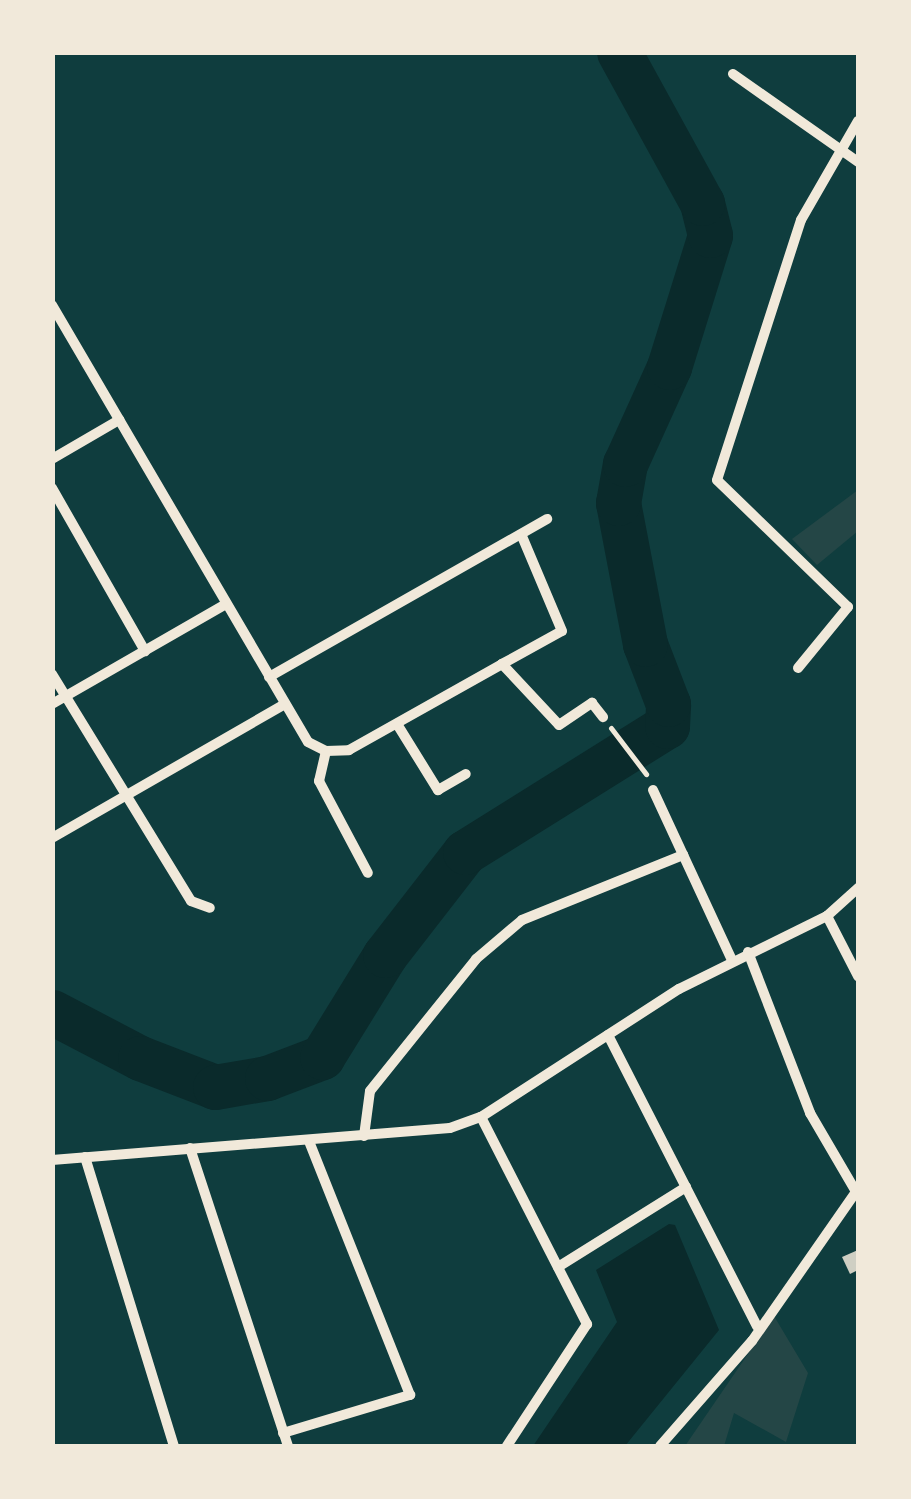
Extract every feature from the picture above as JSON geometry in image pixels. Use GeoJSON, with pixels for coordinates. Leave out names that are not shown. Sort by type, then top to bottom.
{"type":"FeatureCollection","features":[{"type":"Feature","properties":{"kind":"street"},"geometry":{"type":"LineString","coordinates":[[734,74],[858,162]]}},
{"type":"Feature","properties":{"kind":"street"},"geometry":{"type":"LineString","coordinates":[[798,668],[848,607],[717,480],[800,220],[858,121]]}},
{"type":"Feature","properties":{"kind":"street"},"geometry":{"type":"LineString","coordinates":[[52,305],[57,323],[120,420],[308,742],[326,751],[350,750],[562,631],[521,534]]}},
{"type":"Feature","properties":{"kind":"street"},"geometry":{"type":"LineString","coordinates":[[52,459],[120,420]]}},
{"type":"Feature","properties":{"kind":"street"},"geometry":{"type":"LineString","coordinates":[[52,488],[145,651]]}},
{"type":"Feature","properties":{"kind":"street"},"geometry":{"type":"LineString","coordinates":[[269,677],[547,519]]}},
{"type":"Feature","properties":{"kind":"street"},"geometry":{"type":"LineString","coordinates":[[52,704],[226,604]]}},
{"type":"Feature","properties":{"kind":"street"},"geometry":{"type":"LineString","coordinates":[[502,664],[559,725],[592,703],[603,717]]}},
{"type":"Feature","properties":{"kind":"street"},"geometry":{"type":"LineString","coordinates":[[52,674],[191,901],[210,908]]}},
{"type":"Feature","properties":{"kind":"street"},"geometry":{"type":"LineString","coordinates":[[52,838],[285,704]]}},
{"type":"Feature","properties":{"kind":"street"},"geometry":{"type":"LineString","coordinates":[[397,724],[438,790],[466,774]]}},
{"type":"Feature","properties":{"kind":"street"},"geometry":{"type":"LineString","coordinates":[[326,751],[319,781],[368,872]]}},
{"type":"Feature","properties":{"kind":"street"},"geometry":{"type":"LineString","coordinates":[[653,790],[732,960]]}},
{"type":"Feature","properties":{"kind":"street"},"geometry":{"type":"LineString","coordinates":[[364,1136],[370,1092],[476,959],[522,920],[683,855]]}},
{"type":"Feature","properties":{"kind":"street"},"geometry":{"type":"LineString","coordinates":[[52,1160],[450,1128],[481,1117],[732,960],[827,916],[858,888]]}},
{"type":"Feature","properties":{"kind":"street"},"geometry":{"type":"LineString","coordinates":[[827,916],[858,976]]}},
{"type":"Feature","properties":{"kind":"street"},"geometry":{"type":"LineString","coordinates":[[660,1446],[752,1341],[757,1326],[857,1194],[810,1113],[748,952]]}},
{"type":"Feature","properties":{"kind":"street"},"geometry":{"type":"LineString","coordinates":[[608,1035],[757,1326]]}},
{"type":"Feature","properties":{"kind":"street"},"geometry":{"type":"LineString","coordinates":[[481,1117],[587,1324],[507,1446]]}},
{"type":"Feature","properties":{"kind":"street"},"geometry":{"type":"LineString","coordinates":[[283,1433],[410,1395],[309,1140]]}},
{"type":"Feature","properties":{"kind":"street"},"geometry":{"type":"LineString","coordinates":[[190,1148],[288,1446]]}},
{"type":"Feature","properties":{"kind":"street"},"geometry":{"type":"LineString","coordinates":[[85,1157],[174,1446]]}},
{"type":"Feature","properties":{"kind":"street"},"geometry":{"type":"LineString","coordinates":[[558,1268],[686,1186]]}},
{"type":"Feature","properties":{"kind":"path"},"geometry":{"type":"LineString","coordinates":[[603,717],[646,774]]}},
{"type":"Feature","properties":{"kind":"shaded area"},"geometry":{"type":"Polygon","coordinates":[[[858,490],[858,531],[817,565],[792,539],[858,490]]]}},
{"type":"Feature","properties":{"kind":"shaded area"},"geometry":{"type":"Polygon","coordinates":[[[669,1224],[675,1225],[719,1330],[625,1446],[533,1446],[617,1322],[596,1270],[669,1224]]]}},
{"type":"Feature","properties":{"kind":"shaded area"},"geometry":{"type":"Polygon","coordinates":[[[774,1316],[808,1373],[786,1442],[734,1413],[724,1446],[685,1446],[774,1316]]]}},
{"type":"Feature","properties":{"kind":"building"},"geometry":{"type":"Polygon","coordinates":[[[858,1250],[858,1270],[850,1274],[842,1257],[858,1250]]]}},
{"type":"Feature","properties":{"kind":"waterway"},"geometry":{"type":"LineString","coordinates":[[52,1012],[140,1058],[215,1087],[267,1078],[322,1057],[385,955],[465,852],[667,726],[668,704],[645,644],[618,503],[625,464],[669,367],[710,235],[702,203],[619,52]]}}]}
